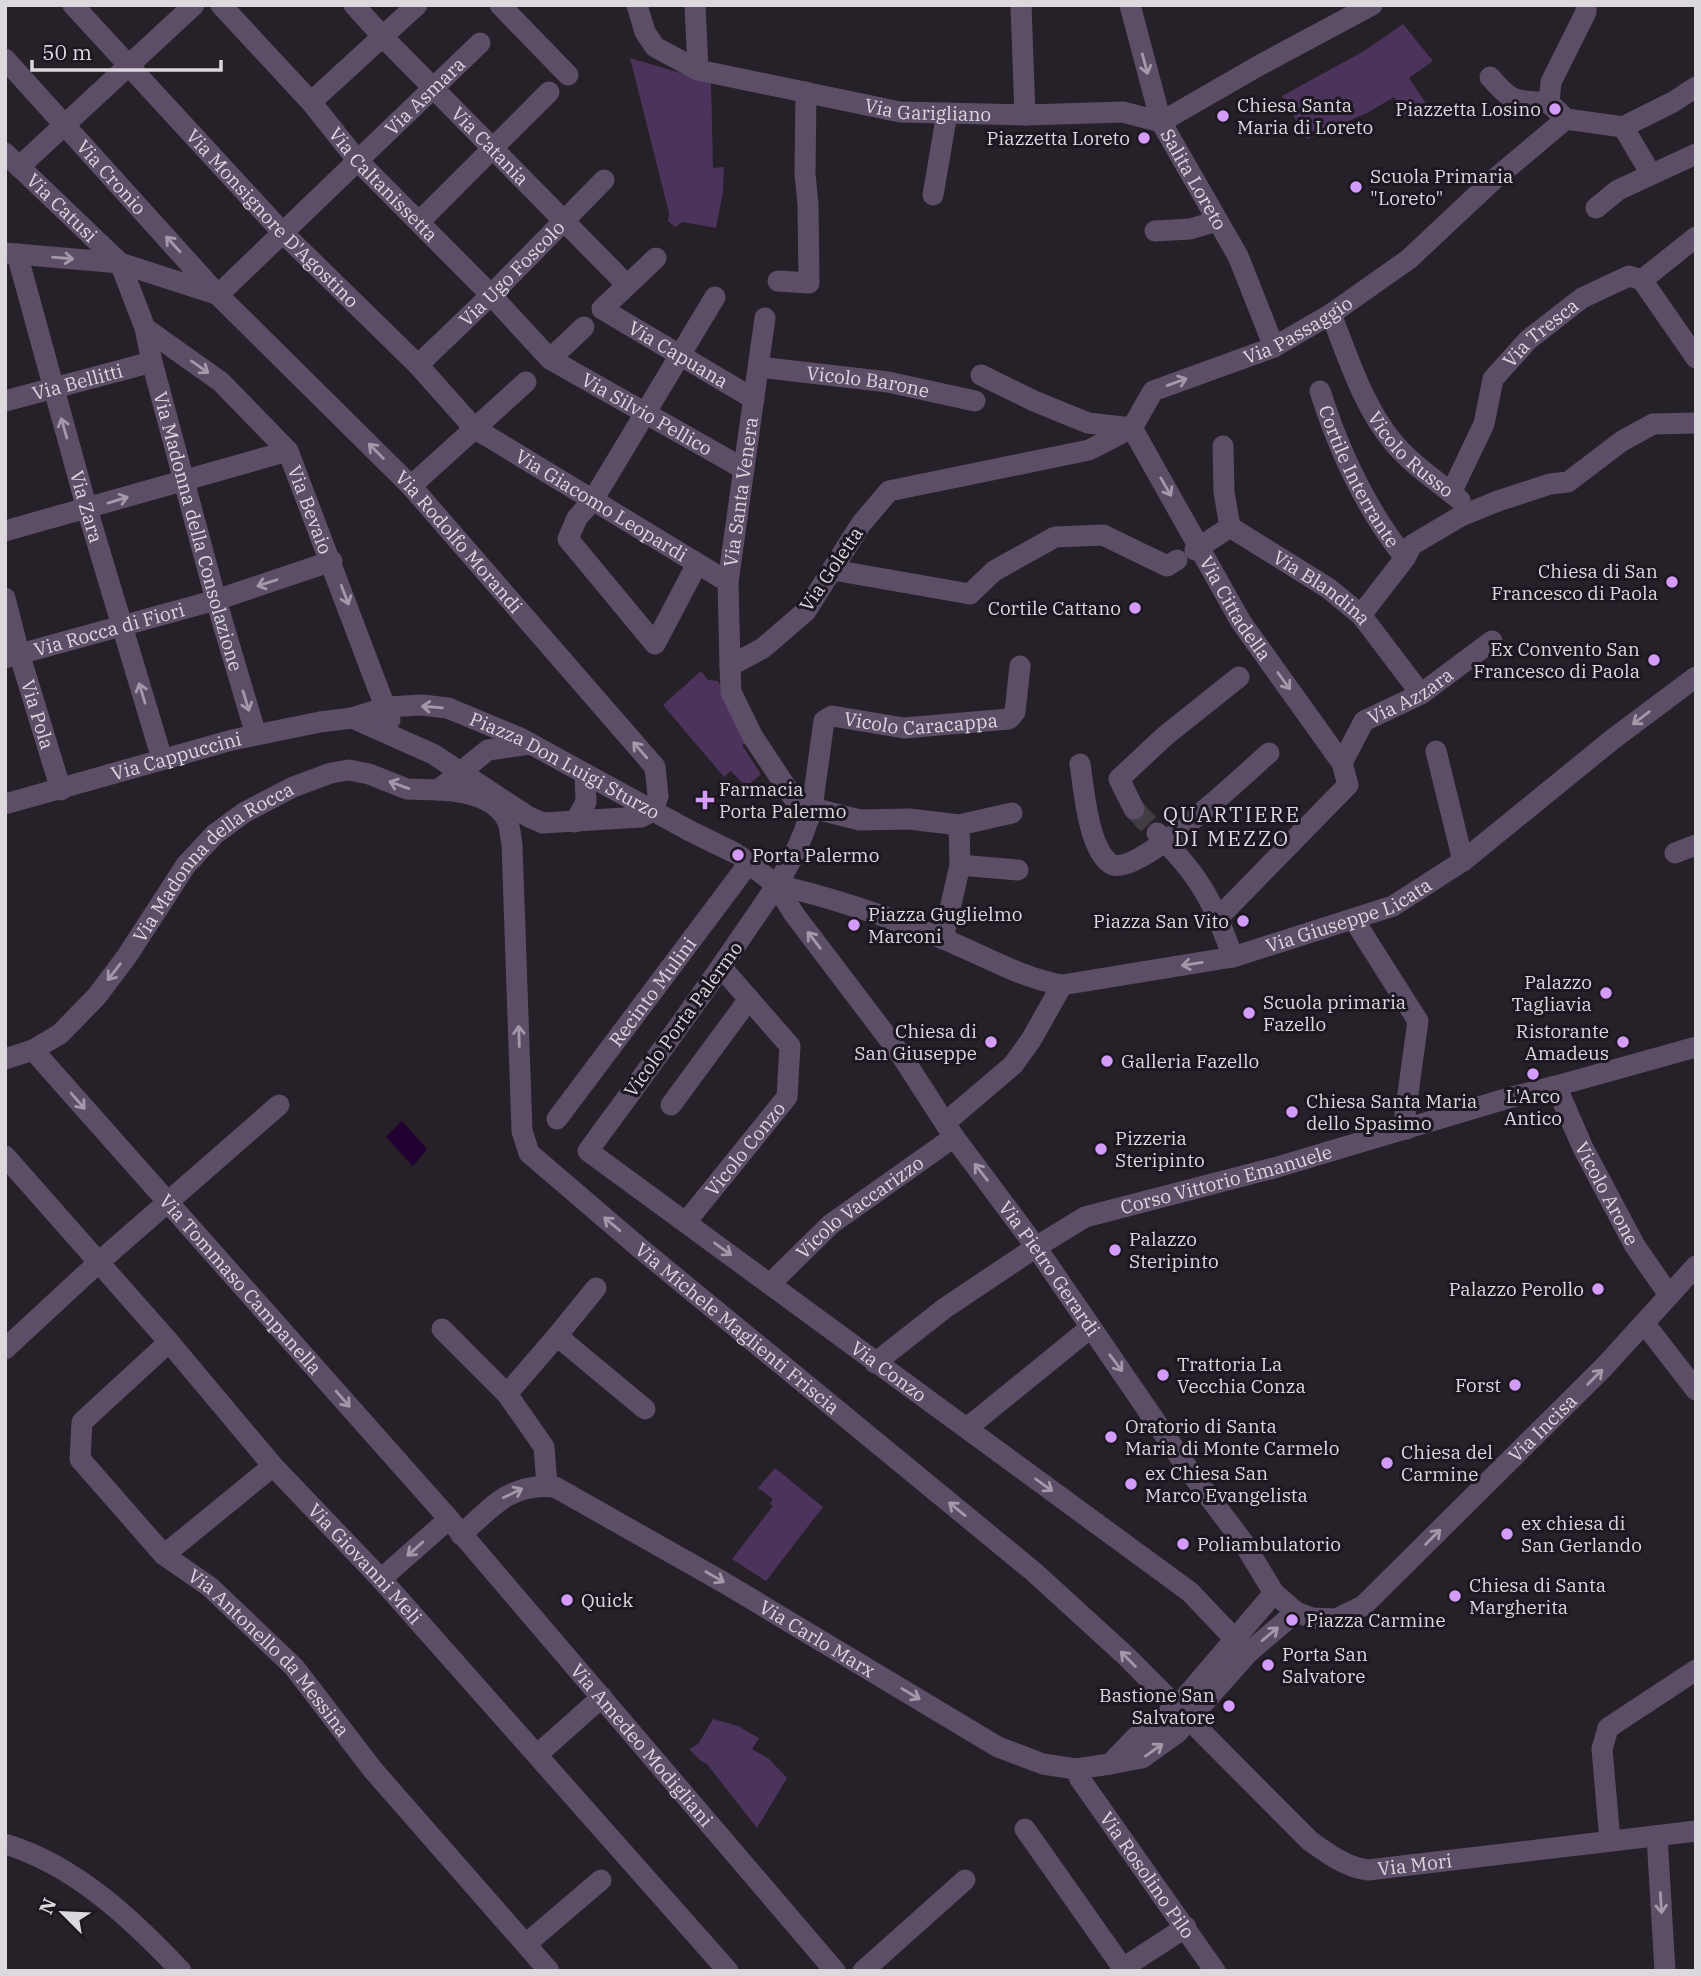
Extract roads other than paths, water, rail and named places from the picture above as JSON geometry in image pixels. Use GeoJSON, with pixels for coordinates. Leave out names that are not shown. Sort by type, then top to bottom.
{"type":"FeatureCollection","features":[{"type":"Feature","properties":{"kind":"street","name":"Via Monsignore D'Agostino"},"geometry":{"type":"LineString","coordinates":[[73,5],[283,233],[418,365],[474,428]]}},
{"type":"Feature","properties":{"kind":"street"},"geometry":{"type":"LineString","coordinates":[[12,160],[65,125],[194,5]]}},
{"type":"Feature","properties":{"kind":"street","name":"Via Caltanissetta"},"geometry":{"type":"LineString","coordinates":[[221,5],[311,102],[358,161],[491,295],[550,359]]}},
{"type":"Feature","properties":{"kind":"street","name":"Via Catania"},"geometry":{"type":"LineString","coordinates":[[354,5],[627,285]]}},
{"type":"Feature","properties":{"kind":"street"},"geometry":{"type":"LineString","coordinates":[[311,102],[417,5]]}},
{"type":"Feature","properties":{"kind":"street"},"geometry":{"type":"LineString","coordinates":[[500,5],[568,75]]}},
{"type":"Feature","properties":{"kind":"street","name":"Via Garigliano"},"geometry":{"type":"LineString","coordinates":[[637,5],[645,32],[655,47],[698,70],[900,112],[1025,115],[1123,112],[1161,122]]}},
{"type":"Feature","properties":{"kind":"street"},"geometry":{"type":"LineString","coordinates":[[695,5],[698,70]]}},
{"type":"Feature","properties":{"kind":"street"},"geometry":{"type":"LineString","coordinates":[[1021,5],[1025,115]]}},
{"type":"Feature","properties":{"kind":"street","name":"Salita Loreto"},"geometry":{"type":"LineString","coordinates":[[1130,5],[1161,122],[1238,256],[1274,347]]}},
{"type":"Feature","properties":{"kind":"street"},"geometry":{"type":"LineString","coordinates":[[1545,95],[1586,12],[1586,5]]}},
{"type":"Feature","properties":{"kind":"street"},"geometry":{"type":"LineString","coordinates":[[1161,122],[1362,8]]}},
{"type":"Feature","properties":{"kind":"street","name":"Via Asmara"},"geometry":{"type":"LineString","coordinates":[[218,295],[480,43]]}},
{"type":"Feature","properties":{"kind":"street","name":"Via Cronio"},"geometry":{"type":"LineString","coordinates":[[5,59],[218,295]]}},
{"type":"Feature","properties":{"kind":"street"},"geometry":{"type":"LineString","coordinates":[[1490,77],[1506,96],[1520,101],[1545,95]]}},
{"type":"Feature","properties":{"kind":"street"},"geometry":{"type":"LineString","coordinates":[[1545,95],[1566,125],[1595,121],[1623,127],[1673,102],[1696,87]]}},
{"type":"Feature","properties":{"kind":"street"},"geometry":{"type":"LineString","coordinates":[[419,222],[550,92]]}},
{"type":"Feature","properties":{"kind":"street"},"geometry":{"type":"LineString","coordinates":[[778,281],[809,283],[805,174],[806,92]]}},
{"type":"Feature","properties":{"kind":"street"},"geometry":{"type":"LineString","coordinates":[[933,195],[947,113]]}},
{"type":"Feature","properties":{"kind":"street","name":"Via Passaggio"},"geometry":{"type":"LineString","coordinates":[[1132,428],[1153,391],[1274,347],[1331,314],[1409,258],[1491,182],[1566,125]]}},
{"type":"Feature","properties":{"kind":"street"},"geometry":{"type":"LineString","coordinates":[[1623,127],[1651,174]]}},
{"type":"Feature","properties":{"kind":"street"},"geometry":{"type":"LineString","coordinates":[[1596,208],[1618,190],[1696,154]]}},
{"type":"Feature","properties":{"kind":"street","name":"Via Catusi"},"geometry":{"type":"LineString","coordinates":[[12,160],[120,263]]}},
{"type":"Feature","properties":{"kind":"street","name":"Via Ugo Foscolo"},"geometry":{"type":"LineString","coordinates":[[418,365],[604,180]]}},
{"type":"Feature","properties":{"kind":"street"},"geometry":{"type":"LineString","coordinates":[[1155,231],[1189,229],[1217,221]]}},
{"type":"Feature","properties":{"kind":"street"},"geometry":{"type":"LineString","coordinates":[[1696,237],[1642,280],[1696,358]]}},
{"type":"Feature","properties":{"kind":"street"},"geometry":{"type":"LineString","coordinates":[[11,254],[120,263],[218,295]]}},
{"type":"Feature","properties":{"kind":"street","name":"Via Zara"},"geometry":{"type":"LineString","coordinates":[[11,254],[162,759]]}},
{"type":"Feature","properties":{"kind":"street"},"geometry":{"type":"LineString","coordinates":[[627,285],[656,258]]}},
{"type":"Feature","properties":{"kind":"street","name":"Via Madonna della Consolazione"},"geometry":{"type":"LineString","coordinates":[[120,263],[145,328],[216,600],[256,735]]}},
{"type":"Feature","properties":{"kind":"street","name":"Via Tresca"},"geometry":{"type":"LineString","coordinates":[[1451,492],[1484,424],[1493,379],[1528,340],[1582,298],[1629,275],[1642,280]]}},
{"type":"Feature","properties":{"kind":"street","name":"Via Capuana"},"geometry":{"type":"LineString","coordinates":[[627,285],[602,309],[754,399]]}},
{"type":"Feature","properties":{"kind":"street","name":"Via Rodolfo Morandi"},"geometry":{"type":"LineString","coordinates":[[218,295],[411,486],[655,767],[658,796],[653,811]]}},
{"type":"Feature","properties":{"kind":"street"},"geometry":{"type":"LineString","coordinates":[[697,564],[655,644],[568,539],[577,518],[593,500],[715,297]]}},
{"type":"Feature","properties":{"kind":"street","name":"Vicolo Russo"},"geometry":{"type":"LineString","coordinates":[[1331,314],[1370,405],[1392,441],[1412,462],[1475,512]]}},
{"type":"Feature","properties":{"kind":"street","name":"Via Santa Venera"},"geometry":{"type":"LineString","coordinates":[[730,666],[728,582],[765,318]]}},
{"type":"Feature","properties":{"kind":"street"},"geometry":{"type":"LineString","coordinates":[[550,359],[584,327]]}},
{"type":"Feature","properties":{"kind":"street","name":"Via Bevaio"},"geometry":{"type":"LineString","coordinates":[[145,328],[221,382],[288,451],[387,707],[394,736]]}},
{"type":"Feature","properties":{"kind":"street","name":"Via Silvio Pellico"},"geometry":{"type":"LineString","coordinates":[[550,359],[744,469]]}},
{"type":"Feature","properties":{"kind":"street","name":"Via Bellitti"},"geometry":{"type":"LineString","coordinates":[[5,401],[152,362]]}},
{"type":"Feature","properties":{"kind":"street","name":"Vicolo Barone"},"geometry":{"type":"LineString","coordinates":[[759,367],[888,382],[975,401]]}},
{"type":"Feature","properties":{"kind":"street"},"geometry":{"type":"LineString","coordinates":[[981,375],[1088,423],[1132,428]]}},
{"type":"Feature","properties":{"kind":"street"},"geometry":{"type":"LineString","coordinates":[[411,486],[526,382]]}},
{"type":"Feature","properties":{"kind":"street","name":"Cortile Interrante"},"geometry":{"type":"LineString","coordinates":[[1320,391],[1351,473],[1387,536],[1405,558]]}},
{"type":"Feature","properties":{"kind":"street"},"geometry":{"type":"LineString","coordinates":[[1361,615],[1412,545],[1461,516],[1550,484],[1568,482],[1622,441],[1653,424],[1696,423]]}},
{"type":"Feature","properties":{"kind":"street","name":"Via Giacomo Leopardi"},"geometry":{"type":"LineString","coordinates":[[474,428],[728,582]]}},
{"type":"Feature","properties":{"kind":"street","name":"Via Cittadella"},"geometry":{"type":"LineString","coordinates":[[1132,428],[1191,552],[1342,763],[1348,785],[1218,918]]}},
{"type":"Feature","properties":{"kind":"street","name":"Via Goletta"},"geometry":{"type":"LineString","coordinates":[[730,666],[763,648],[806,611],[861,524],[889,491],[1089,450],[1132,428]]}},
{"type":"Feature","properties":{"kind":"street"},"geometry":{"type":"LineString","coordinates":[[833,570],[970,594],[994,571],[1055,537],[1103,535],[1167,565],[1230,527],[1224,492],[1223,446]]}},
{"type":"Feature","properties":{"kind":"street"},"geometry":{"type":"LineString","coordinates":[[5,531],[288,451]]}},
{"type":"Feature","properties":{"kind":"street","name":"Via Blandina"},"geometry":{"type":"LineString","coordinates":[[1230,527],[1328,588],[1361,615],[1420,694]]}},
{"type":"Feature","properties":{"kind":"street","name":"Via Rocca di Fiori"},"geometry":{"type":"LineString","coordinates":[[12,656],[216,600],[332,561]]}},
{"type":"Feature","properties":{"kind":"street","name":"Via Pola"},"geometry":{"type":"LineString","coordinates":[[5,598],[12,656],[61,790]]}},
{"type":"Feature","properties":{"kind":"street","name":"Via Azzara"},"geometry":{"type":"LineString","coordinates":[[1342,763],[1363,721],[1420,694],[1492,641]]}},
{"type":"Feature","properties":{"kind":"street"},"geometry":{"type":"LineString","coordinates":[[730,666],[731,692],[753,737],[810,814],[860,820],[909,819],[959,825],[1012,813]]}},
{"type":"Feature","properties":{"kind":"street","name":"Vicolo Caracappa"},"geometry":{"type":"LineString","coordinates":[[810,814],[824,721],[832,716],[904,728],[1009,719],[1016,712],[1020,666]]}},
{"type":"Feature","properties":{"kind":"street"},"geometry":{"type":"LineString","coordinates":[[1134,809],[1119,779],[1165,736],[1239,677]]}},
{"type":"Feature","properties":{"kind":"street","name":"Via Giuseppe Licata"},"geometry":{"type":"LineString","coordinates":[[776,885],[810,892],[943,939],[1044,982],[1062,985],[1233,957],[1394,906],[1463,861],[1613,739],[1696,677]]}},
{"type":"Feature","properties":{"kind":"street","name":"Piazza Don Luigi Sturzo"},"geometry":{"type":"LineString","coordinates":[[352,718],[387,707],[422,705],[448,708],[531,744],[742,858]]}},
{"type":"Feature","properties":{"kind":"street"},"geometry":{"type":"LineString","coordinates":[[352,718],[433,754],[529,817],[543,823]]}},
{"type":"Feature","properties":{"kind":"street","name":"Via Cappuccini"},"geometry":{"type":"LineString","coordinates":[[5,804],[256,735],[352,718]]}},
{"type":"Feature","properties":{"kind":"street"},"geometry":{"type":"LineString","coordinates":[[438,790],[488,750],[531,744]]}},
{"type":"Feature","properties":{"kind":"street"},"geometry":{"type":"LineString","coordinates":[[1436,751],[1463,861]]}},
{"type":"Feature","properties":{"kind":"street"},"geometry":{"type":"LineString","coordinates":[[1080,764],[1092,836],[1110,863],[1117,866],[1141,859],[1161,837],[1269,753]]}},
{"type":"Feature","properties":{"kind":"street","name":"Via Madonna della Rocca"},"geometry":{"type":"LineString","coordinates":[[5,1059],[33,1050],[60,1034],[97,996],[127,956],[186,865],[215,834],[245,812],[293,787],[331,773],[349,770],[369,774],[407,789],[479,796],[496,807],[508,822],[512,845]]}},
{"type":"Feature","properties":{"kind":"street"},"geometry":{"type":"LineString","coordinates":[[575,822],[586,802],[585,774]]}},
{"type":"Feature","properties":{"kind":"street"},"geometry":{"type":"LineString","coordinates":[[512,845],[525,831],[543,823],[641,817],[653,811]]}},
{"type":"Feature","properties":{"kind":"street"},"geometry":{"type":"LineString","coordinates":[[742,858],[776,885],[802,839],[810,814]]}},
{"type":"Feature","properties":{"kind":"street"},"geometry":{"type":"LineString","coordinates":[[943,939],[960,865],[959,825]]}},
{"type":"Feature","properties":{"kind":"street"},"geometry":{"type":"LineString","coordinates":[[1161,837],[1189,866],[1210,900],[1233,957]]}},
{"type":"Feature","properties":{"kind":"street","name":"Via Michele Maglienti Friscia"},"geometry":{"type":"LineString","coordinates":[[512,845],[522,1131],[528,1153],[1034,1572],[1126,1656],[1183,1714]]}},
{"type":"Feature","properties":{"kind":"street"},"geometry":{"type":"LineString","coordinates":[[1675,853],[1696,845]]}},
{"type":"Feature","properties":{"kind":"street","name":"Recinto Mulini"},"geometry":{"type":"LineString","coordinates":[[557,1119],[742,858]]}},
{"type":"Feature","properties":{"kind":"street"},"geometry":{"type":"LineString","coordinates":[[960,865],[1018,870]]}},
{"type":"Feature","properties":{"kind":"street","name":"Vicolo Porta Palermo"},"geometry":{"type":"LineString","coordinates":[[588,1151],[721,967],[776,885]]}},
{"type":"Feature","properties":{"kind":"street","name":"Via Pietro Gerardi"},"geometry":{"type":"LineString","coordinates":[[776,885],[794,914],[901,1055],[950,1130],[1036,1247],[1188,1469],[1243,1542],[1274,1593],[1296,1612]]}},
{"type":"Feature","properties":{"kind":"street"},"geometry":{"type":"LineString","coordinates":[[1354,920],[1418,1021],[1405,1115],[1407,1129]]}},
{"type":"Feature","properties":{"kind":"street","name":"Vicolo Conzo"},"geometry":{"type":"LineString","coordinates":[[686,1222],[787,1097],[790,1046],[721,967]]}},
{"type":"Feature","properties":{"kind":"street","name":"Vicolo Vaccarizzo"},"geometry":{"type":"LineString","coordinates":[[771,1283],[831,1224],[950,1130],[1013,1065],[1031,1040],[1062,985]]}},
{"type":"Feature","properties":{"kind":"street"},"geometry":{"type":"LineString","coordinates":[[671,1105],[749,999]]}},
{"type":"Feature","properties":{"kind":"street","name":"Corso Vittorio Emanuele"},"geometry":{"type":"LineString","coordinates":[[875,1363],[945,1308],[1085,1217],[1274,1168],[1512,1097],[1696,1047]]}},
{"type":"Feature","properties":{"kind":"street","name":"Via Tommaso Campanella"},"geometry":{"type":"LineString","coordinates":[[33,1050],[455,1527]]}},
{"type":"Feature","properties":{"kind":"street","name":"Vicolo Arone"},"geometry":{"type":"LineString","coordinates":[[1556,1086],[1583,1149],[1635,1246],[1669,1295]]}},
{"type":"Feature","properties":{"kind":"street"},"geometry":{"type":"LineString","coordinates":[[5,1349],[99,1262],[279,1105]]}},
{"type":"Feature","properties":{"kind":"street","name":"Via Conzo"},"geometry":{"type":"LineString","coordinates":[[588,1151],[1190,1592],[1240,1646]]}},
{"type":"Feature","properties":{"kind":"street","name":"Via Giovanni Meli"},"geometry":{"type":"LineString","coordinates":[[5,1156],[169,1342],[273,1466],[381,1579],[728,1971]]}},
{"type":"Feature","properties":{"kind":"street","name":"Via Incisa"},"geometry":{"type":"LineString","coordinates":[[1296,1612],[1312,1619],[1336,1619],[1363,1605],[1604,1367],[1696,1266]]}},
{"type":"Feature","properties":{"kind":"street"},"geometry":{"type":"LineString","coordinates":[[507,1394],[596,1288]]}},
{"type":"Feature","properties":{"kind":"street"},"geometry":{"type":"LineString","coordinates":[[1644,1324],[1696,1390]]}},
{"type":"Feature","properties":{"kind":"street"},"geometry":{"type":"LineString","coordinates":[[967,1428],[1090,1328]]}},
{"type":"Feature","properties":{"kind":"street"},"geometry":{"type":"LineString","coordinates":[[381,1579],[455,1527],[513,1492],[526,1487],[547,1486],[544,1447],[507,1394],[442,1329]]}},
{"type":"Feature","properties":{"kind":"street"},"geometry":{"type":"LineString","coordinates":[[557,1336],[645,1409]]}},
{"type":"Feature","properties":{"kind":"street","name":"Via Antonello da Messina"},"geometry":{"type":"LineString","coordinates":[[169,1342],[82,1422],[80,1459],[164,1555],[210,1587],[294,1667],[373,1770],[549,1971]]}},
{"type":"Feature","properties":{"kind":"street"},"geometry":{"type":"LineString","coordinates":[[164,1555],[273,1466]]}},
{"type":"Feature","properties":{"kind":"street","name":"Via Carlo Marx"},"geometry":{"type":"LineString","coordinates":[[547,1486],[555,1487],[585,1502],[723,1581],[998,1747],[1078,1774],[1110,1763],[1136,1737],[1183,1714],[1240,1646]]}},
{"type":"Feature","properties":{"kind":"street","name":"Via Amedeo Modigliani"},"geometry":{"type":"LineString","coordinates":[[455,1527],[835,1971]]}},
{"type":"Feature","properties":{"kind":"street"},"geometry":{"type":"LineString","coordinates":[[1240,1646],[1274,1593]]}},
{"type":"Feature","properties":{"kind":"street"},"geometry":{"type":"LineString","coordinates":[[1240,1646],[1296,1612]]}},
{"type":"Feature","properties":{"kind":"street"},"geometry":{"type":"LineString","coordinates":[[1610,1841],[1602,1749],[1608,1728],[1696,1670]]}},
{"type":"Feature","properties":{"kind":"street"},"geometry":{"type":"LineString","coordinates":[[538,1754],[602,1697]]}},
{"type":"Feature","properties":{"kind":"street","name":"Via Mori"},"geometry":{"type":"LineString","coordinates":[[1183,1714],[1310,1841],[1336,1860],[1353,1868],[1368,1870],[1696,1830]]}},
{"type":"Feature","properties":{"kind":"street","name":"Via Rosolino Pilo"},"geometry":{"type":"LineString","coordinates":[[1078,1774],[1215,1971]]}},
{"type":"Feature","properties":{"kind":"street"},"geometry":{"type":"LineString","coordinates":[[1025,1829],[1124,1970],[1186,1927]]}},
{"type":"Feature","properties":{"kind":"street"},"geometry":{"type":"LineString","coordinates":[[1657,1836],[1665,1971]]}},
{"type":"Feature","properties":{"kind":"street"},"geometry":{"type":"LineString","coordinates":[[5,1843],[50,1864],[93,1889],[127,1916],[181,1971]]}},
{"type":"Feature","properties":{"kind":"street"},"geometry":{"type":"LineString","coordinates":[[526,1944],[601,1880]]}},
{"type":"Feature","properties":{"kind":"street"},"geometry":{"type":"LineString","coordinates":[[863,1971],[965,1880]]}},
{"type":"Feature","properties":{"kind":"tunnel"},"geometry":{"type":"LineString","coordinates":[[1134,809],[1157,833]]}},
{"type":"Feature","properties":{"kind":"place","name":"Piazzetta Losino"},"geometry":{"type":"Point","coordinates":[1555,109]}},
{"type":"Feature","properties":{"kind":"place","name":"Chiesa Santa Maria di Loreto"},"geometry":{"type":"Point","coordinates":[1223,116]}},
{"type":"Feature","properties":{"kind":"place","name":"Piazzetta Loreto"},"geometry":{"type":"Point","coordinates":[1144,138]}},
{"type":"Feature","properties":{"kind":"place","name":"Scuola Primaria \"Loreto\""},"geometry":{"type":"Point","coordinates":[1356,187]}},
{"type":"Feature","properties":{"kind":"place","name":"Chiesa di San Francesco di Paola"},"geometry":{"type":"Point","coordinates":[1672,582]}},
{"type":"Feature","properties":{"kind":"place","name":"Cortile Cattano"},"geometry":{"type":"Point","coordinates":[1135,608]}},
{"type":"Feature","properties":{"kind":"place","name":"Ex Convento San Francesco di Paola"},"geometry":{"type":"Point","coordinates":[1654,660]}},
{"type":"Feature","properties":{"kind":"place","name":"Farmacia Porta Palermo"},"geometry":{"type":"Point","coordinates":[705,800]}},
{"type":"Feature","properties":{"kind":"place","name":"Porta Palermo"},"geometry":{"type":"Point","coordinates":[738,855]}},
{"type":"Feature","properties":{"kind":"place","name":"Piazza San Vito"},"geometry":{"type":"Point","coordinates":[1243,921]}},
{"type":"Feature","properties":{"kind":"place","name":"Piazza Guglielmo Marconi"},"geometry":{"type":"Point","coordinates":[854,925]}},
{"type":"Feature","properties":{"kind":"place","name":"Palazzo Tagliavia"},"geometry":{"type":"Point","coordinates":[1606,993]}},
{"type":"Feature","properties":{"kind":"place","name":"Scuola primaria Fazello"},"geometry":{"type":"Point","coordinates":[1249,1013]}},
{"type":"Feature","properties":{"kind":"place","name":"Chiesa di San Giuseppe"},"geometry":{"type":"Point","coordinates":[991,1042]}},
{"type":"Feature","properties":{"kind":"place","name":"Ristorante Amadeus"},"geometry":{"type":"Point","coordinates":[1623,1042]}},
{"type":"Feature","properties":{"kind":"place","name":"Galleria Fazello"},"geometry":{"type":"Point","coordinates":[1107,1061]}},
{"type":"Feature","properties":{"kind":"place","name":"L'Arco Antico"},"geometry":{"type":"Point","coordinates":[1533,1074]}},
{"type":"Feature","properties":{"kind":"place","name":"Chiesa Santa Maria dello Spasimo"},"geometry":{"type":"Point","coordinates":[1292,1112]}},
{"type":"Feature","properties":{"kind":"place","name":"Pizzeria Steripinto"},"geometry":{"type":"Point","coordinates":[1101,1149]}},
{"type":"Feature","properties":{"kind":"place","name":"Palazzo Steripinto"},"geometry":{"type":"Point","coordinates":[1115,1250]}},
{"type":"Feature","properties":{"kind":"place","name":"Palazzo Perollo"},"geometry":{"type":"Point","coordinates":[1598,1289]}},
{"type":"Feature","properties":{"kind":"place","name":"Trattoria La Vecchia Conza"},"geometry":{"type":"Point","coordinates":[1163,1375]}},
{"type":"Feature","properties":{"kind":"place","name":"Forst"},"geometry":{"type":"Point","coordinates":[1515,1385]}},
{"type":"Feature","properties":{"kind":"place","name":"Oratorio di Santa Maria di Monte Carmelo"},"geometry":{"type":"Point","coordinates":[1111,1437]}},
{"type":"Feature","properties":{"kind":"place","name":"Chiesa del Carmine"},"geometry":{"type":"Point","coordinates":[1387,1463]}},
{"type":"Feature","properties":{"kind":"place","name":"ex Chiesa San Marco Evangelista"},"geometry":{"type":"Point","coordinates":[1131,1484]}},
{"type":"Feature","properties":{"kind":"place","name":"ex chiesa di San Gerlando"},"geometry":{"type":"Point","coordinates":[1507,1534]}},
{"type":"Feature","properties":{"kind":"place","name":"Poliambulatorio"},"geometry":{"type":"Point","coordinates":[1183,1544]}},
{"type":"Feature","properties":{"kind":"place","name":"Chiesa di Santa Margherita"},"geometry":{"type":"Point","coordinates":[1455,1596]}},
{"type":"Feature","properties":{"kind":"place","name":"Quick"},"geometry":{"type":"Point","coordinates":[567,1600]}},
{"type":"Feature","properties":{"kind":"place","name":"Piazza Carmine"},"geometry":{"type":"Point","coordinates":[1292,1620]}},
{"type":"Feature","properties":{"kind":"place","name":"Porta San Salvatore"},"geometry":{"type":"Point","coordinates":[1268,1665]}},
{"type":"Feature","properties":{"kind":"place","name":"Bastione San Salvatore"},"geometry":{"type":"Point","coordinates":[1229,1706]}},
{"type":"Feature","properties":{"kind":"district","name":"QUARTIERE DI MEZZO"},"geometry":{"type":"Point","coordinates":[1232,826]}}]}
